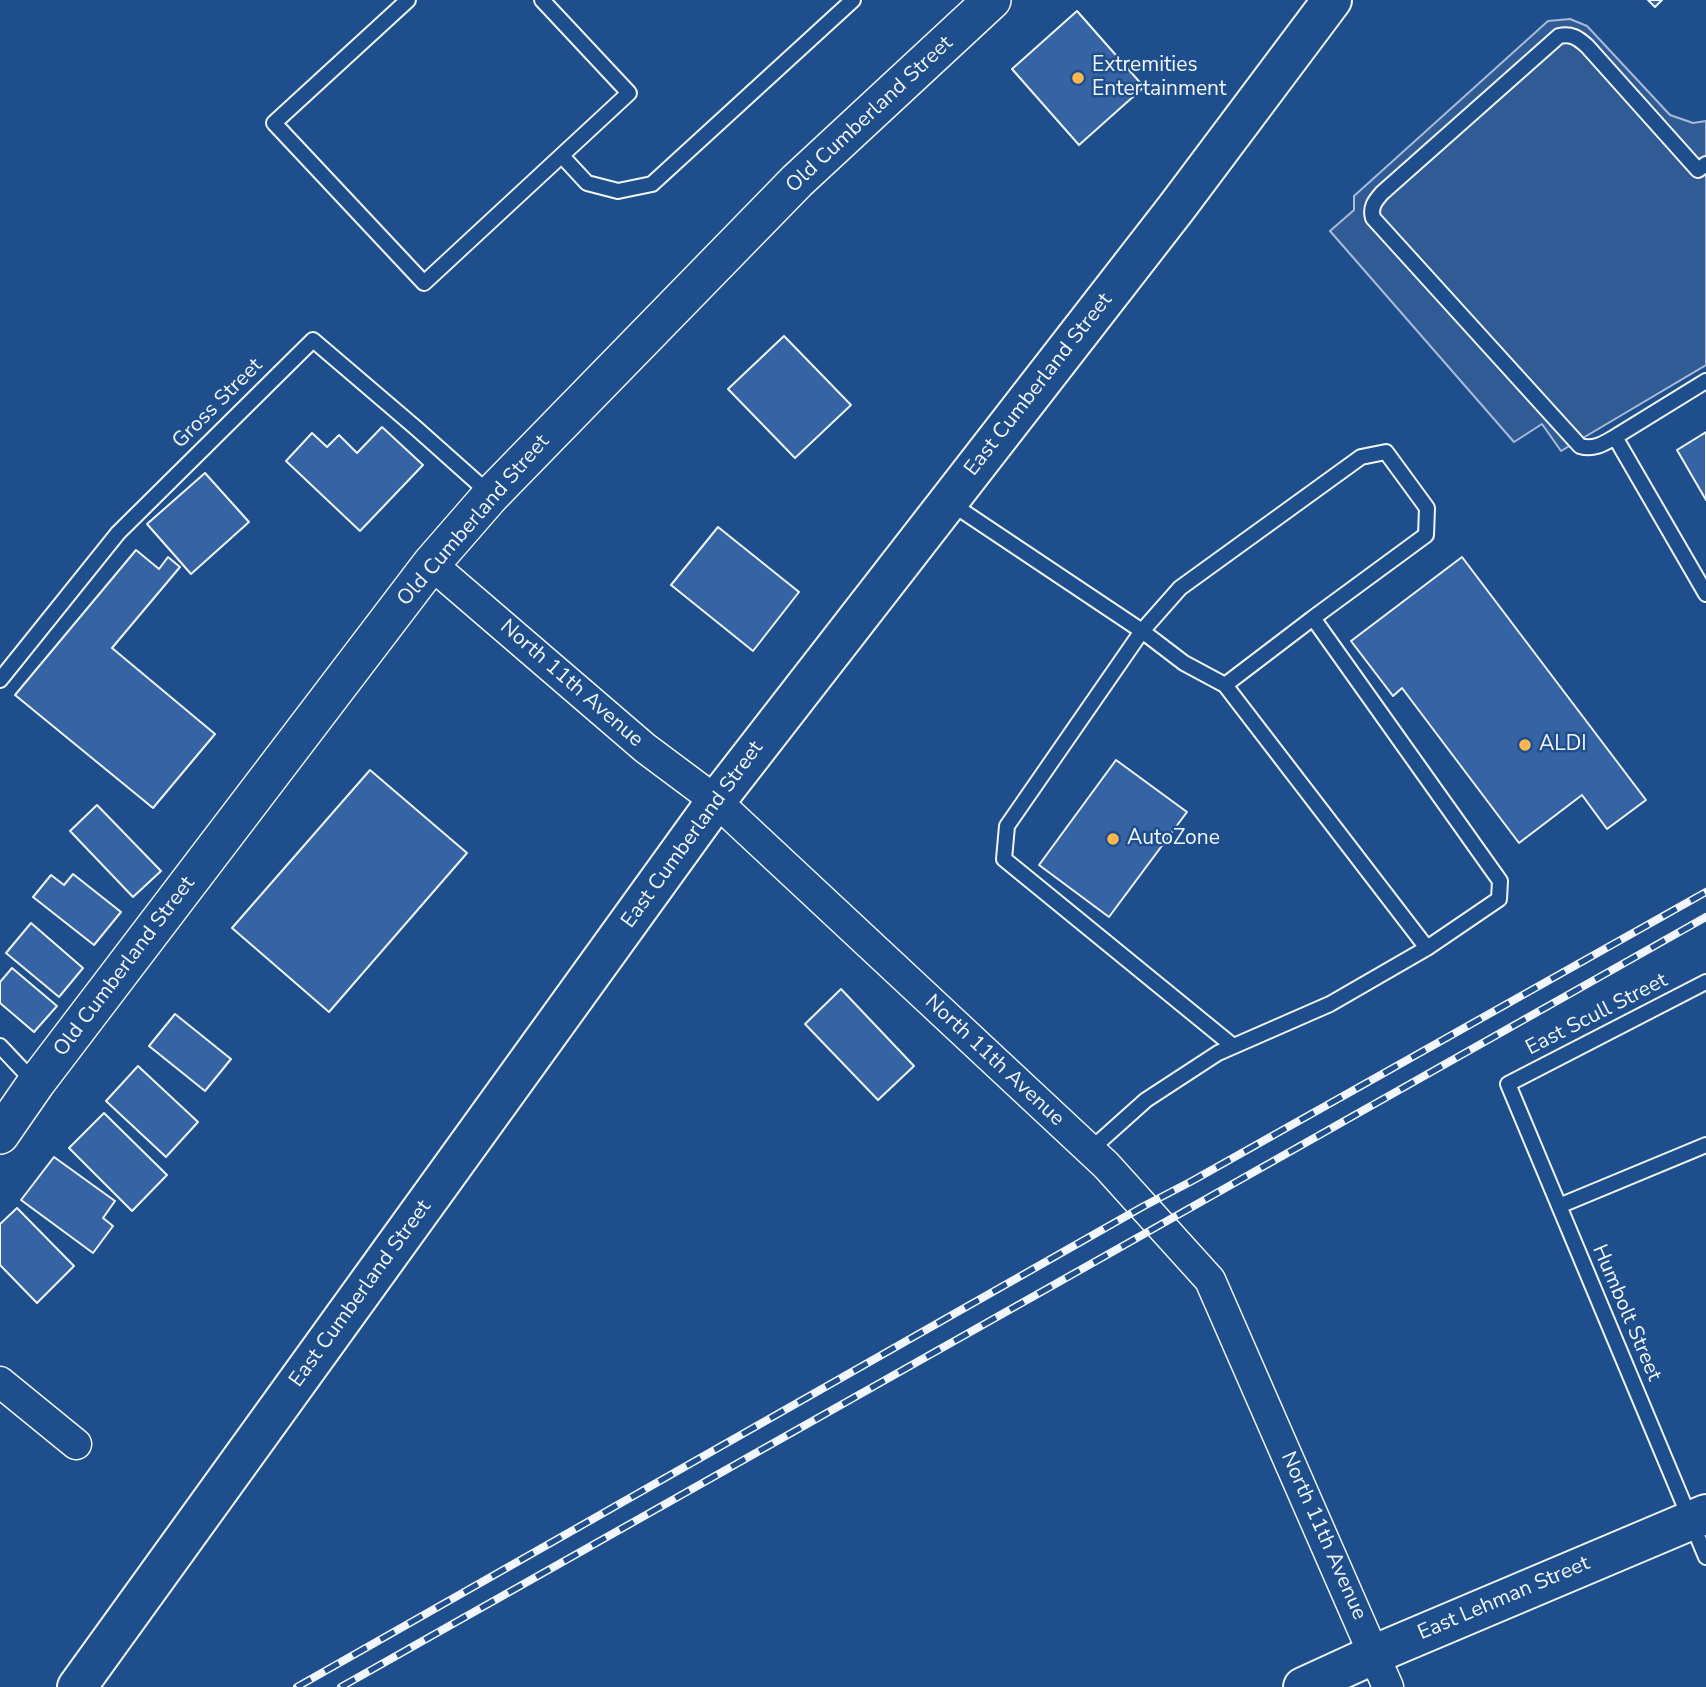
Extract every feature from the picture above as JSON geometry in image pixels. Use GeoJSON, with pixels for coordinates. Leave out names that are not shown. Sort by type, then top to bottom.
{"type":"FeatureCollection","features":[{"type":"Feature","properties":{"kind":"main road","name":"East Cumberland Street"},"geometry":{"type":"LineString","coordinates":[[77,1687],[716,801],[1177,208],[1332,0]]}},
{"type":"Feature","properties":{"kind":"main road","name":"East Lehman Street"},"geometry":{"type":"LineString","coordinates":[[1303,1687],[1382,1671],[1698,1517]]}},
{"type":"Feature","properties":{"kind":"street","name":"Old Cumberland Street"},"geometry":{"type":"LineString","coordinates":[[0,1135],[36,1083],[431,564],[491,495],[797,181],[992,0]]}},
{"type":"Feature","properties":{"kind":"street","name":"North 11th Avenue"},"geometry":{"type":"LineString","coordinates":[[431,564],[645,748],[716,801],[1115,1175],[1210,1279],[1382,1671]]}},
{"type":"Feature","properties":{"kind":"street"},"geometry":{"type":"LineString","coordinates":[[0,1382],[76,1444]]}},
{"type":"Feature","properties":{"kind":"lane"},"geometry":{"type":"LineString","coordinates":[[408,0],[274,123],[424,283],[629,93],[542,0]]}},
{"type":"Feature","properties":{"kind":"lane"},"geometry":{"type":"LineString","coordinates":[[562,156],[587,183],[618,191],[652,184],[853,0]]}},
{"type":"Feature","properties":{"kind":"lane"},"geometry":{"type":"LineString","coordinates":[[1706,164],[1698,170],[1587,46],[1574,36],[1566,34],[1559,36],[1382,193],[1371,211],[1373,218],[1580,446],[1597,447],[1706,381]]}},
{"type":"Feature","properties":{"kind":"lane","name":"Gross Street"},"geometry":{"type":"LineString","coordinates":[[0,680],[118,533],[313,340],[491,495]]}},
{"type":"Feature","properties":{"kind":"lane"},"geometry":{"type":"LineString","coordinates":[[1615,437],[1706,594]]}},
{"type":"Feature","properties":{"kind":"lane"},"geometry":{"type":"LineString","coordinates":[[1226,685],[1426,535],[1427,508],[1386,452],[1362,457],[1180,588],[1142,631],[1007,826],[1004,859],[1234,1046]]}},
{"type":"Feature","properties":{"kind":"lane"},"geometry":{"type":"LineString","coordinates":[[948,502],[1142,631],[1184,663],[1226,685],[1427,948]]}},
{"type":"Feature","properties":{"kind":"lane"},"geometry":{"type":"LineString","coordinates":[[1089,1151],[1146,1100],[1218,1053],[1330,1004],[1427,948],[1499,899],[1500,881],[1313,618]]}},
{"type":"Feature","properties":{"kind":"lane","name":"East Scull Street"},"geometry":{"type":"LineString","coordinates":[[1508,1084],[1706,982]]}},
{"type":"Feature","properties":{"kind":"lane"},"geometry":{"type":"LineString","coordinates":[[0,1046],[36,1083]]}},
{"type":"Feature","properties":{"kind":"lane","name":"Humbolt Street"},"geometry":{"type":"LineString","coordinates":[[1508,1084],[1559,1206],[1698,1517],[1706,1557]]}},
{"type":"Feature","properties":{"kind":"lane"},"geometry":{"type":"LineString","coordinates":[[1559,1206],[1706,1145]]}},
{"type":"Feature","properties":{"kind":"shaded area"},"geometry":{"type":"Polygon","coordinates":[[[1570,19],[1587,26],[1670,115],[1693,123],[1706,121],[1706,365],[1561,451],[1542,424],[1514,442],[1330,231],[1354,210],[1354,196],[1548,21],[1570,19]]]}},
{"type":"Feature","properties":{"kind":"building"},"geometry":{"type":"Polygon","coordinates":[[[1648,0],[1662,0],[1655,7],[1648,0]]]}},
{"type":"Feature","properties":{"kind":"building","name":"Extremities Entertainment"},"geometry":{"type":"Polygon","coordinates":[[[1077,11],[1144,87],[1079,145],[1012,69],[1077,11]]]}},
{"type":"Feature","properties":{"kind":"building"},"geometry":{"type":"Polygon","coordinates":[[[784,336],[851,405],[795,458],[728,389],[784,336]]]}},
{"type":"Feature","properties":{"kind":"building"},"geometry":{"type":"Polygon","coordinates":[[[382,427],[423,465],[360,531],[286,461],[312,433],[327,447],[339,435],[357,453],[382,427]]]}},
{"type":"Feature","properties":{"kind":"building"},"geometry":{"type":"Polygon","coordinates":[[[1706,432],[1706,500],[1677,450],[1706,432]]]}},
{"type":"Feature","properties":{"kind":"building"},"geometry":{"type":"Polygon","coordinates":[[[205,473],[249,522],[191,574],[147,524],[205,473]]]}},
{"type":"Feature","properties":{"kind":"building"},"geometry":{"type":"Polygon","coordinates":[[[718,527],[799,592],[753,651],[671,585],[718,527]]]}},
{"type":"Feature","properties":{"kind":"building"},"geometry":{"type":"Polygon","coordinates":[[[136,550],[159,569],[168,557],[180,567],[112,648],[215,734],[153,808],[15,695],[136,550]]]}},
{"type":"Feature","properties":{"kind":"building","name":"ALDI"},"geometry":{"type":"Polygon","coordinates":[[[1462,557],[1646,800],[1607,829],[1582,795],[1519,843],[1402,688],[1393,696],[1351,641],[1462,557]]]}},
{"type":"Feature","properties":{"kind":"building","name":"AutoZone"},"geometry":{"type":"Polygon","coordinates":[[[1116,760],[1187,812],[1109,917],[1039,865],[1116,760]]]}},
{"type":"Feature","properties":{"kind":"building"},"geometry":{"type":"Polygon","coordinates":[[[370,770],[467,853],[329,1012],[232,928],[370,770]]]}},
{"type":"Feature","properties":{"kind":"building"},"geometry":{"type":"Polygon","coordinates":[[[97,805],[161,871],[133,897],[70,831],[97,805]]]}},
{"type":"Feature","properties":{"kind":"building"},"geometry":{"type":"Polygon","coordinates":[[[73,874],[121,912],[94,945],[33,897],[51,875],[64,885],[73,874]]]}},
{"type":"Feature","properties":{"kind":"building"},"geometry":{"type":"Polygon","coordinates":[[[31,923],[83,968],[59,997],[6,953],[31,923]]]}},
{"type":"Feature","properties":{"kind":"building"},"geometry":{"type":"Polygon","coordinates":[[[12,968],[57,1006],[34,1032],[0,1003],[0,982],[12,968]]]}},
{"type":"Feature","properties":{"kind":"building"},"geometry":{"type":"Polygon","coordinates":[[[841,989],[914,1066],[878,1100],[805,1024],[841,989]]]}},
{"type":"Feature","properties":{"kind":"building"},"geometry":{"type":"Polygon","coordinates":[[[175,1014],[231,1059],[205,1091],[149,1046],[175,1014]]]}},
{"type":"Feature","properties":{"kind":"building"},"geometry":{"type":"Polygon","coordinates":[[[138,1066],[198,1122],[166,1157],[106,1101],[138,1066]]]}},
{"type":"Feature","properties":{"kind":"building"},"geometry":{"type":"Polygon","coordinates":[[[104,1113],[167,1175],[132,1211],[69,1148],[104,1113]]]}},
{"type":"Feature","properties":{"kind":"building"},"geometry":{"type":"Polygon","coordinates":[[[54,1157],[115,1201],[103,1218],[113,1226],[93,1253],[21,1200],[54,1157]]]}},
{"type":"Feature","properties":{"kind":"building"},"geometry":{"type":"Polygon","coordinates":[[[17,1208],[74,1266],[37,1303],[0,1265],[0,1224],[17,1208]]]}},
{"type":"Feature","properties":{"kind":"railway"},"geometry":{"type":"LineString","coordinates":[[297,1687],[1144,1206],[1706,892]]}},
{"type":"Feature","properties":{"kind":"railway"},"geometry":{"type":"LineString","coordinates":[[341,1687],[1706,917]]}},
{"type":"Feature","properties":{"kind":"place","name":"Extremities Entertainment"},"geometry":{"type":"Point","coordinates":[1078,78]}},
{"type":"Feature","properties":{"kind":"place","name":"ALDI"},"geometry":{"type":"Point","coordinates":[1525,745]}},
{"type":"Feature","properties":{"kind":"place","name":"AutoZone"},"geometry":{"type":"Point","coordinates":[1113,839]}}]}
